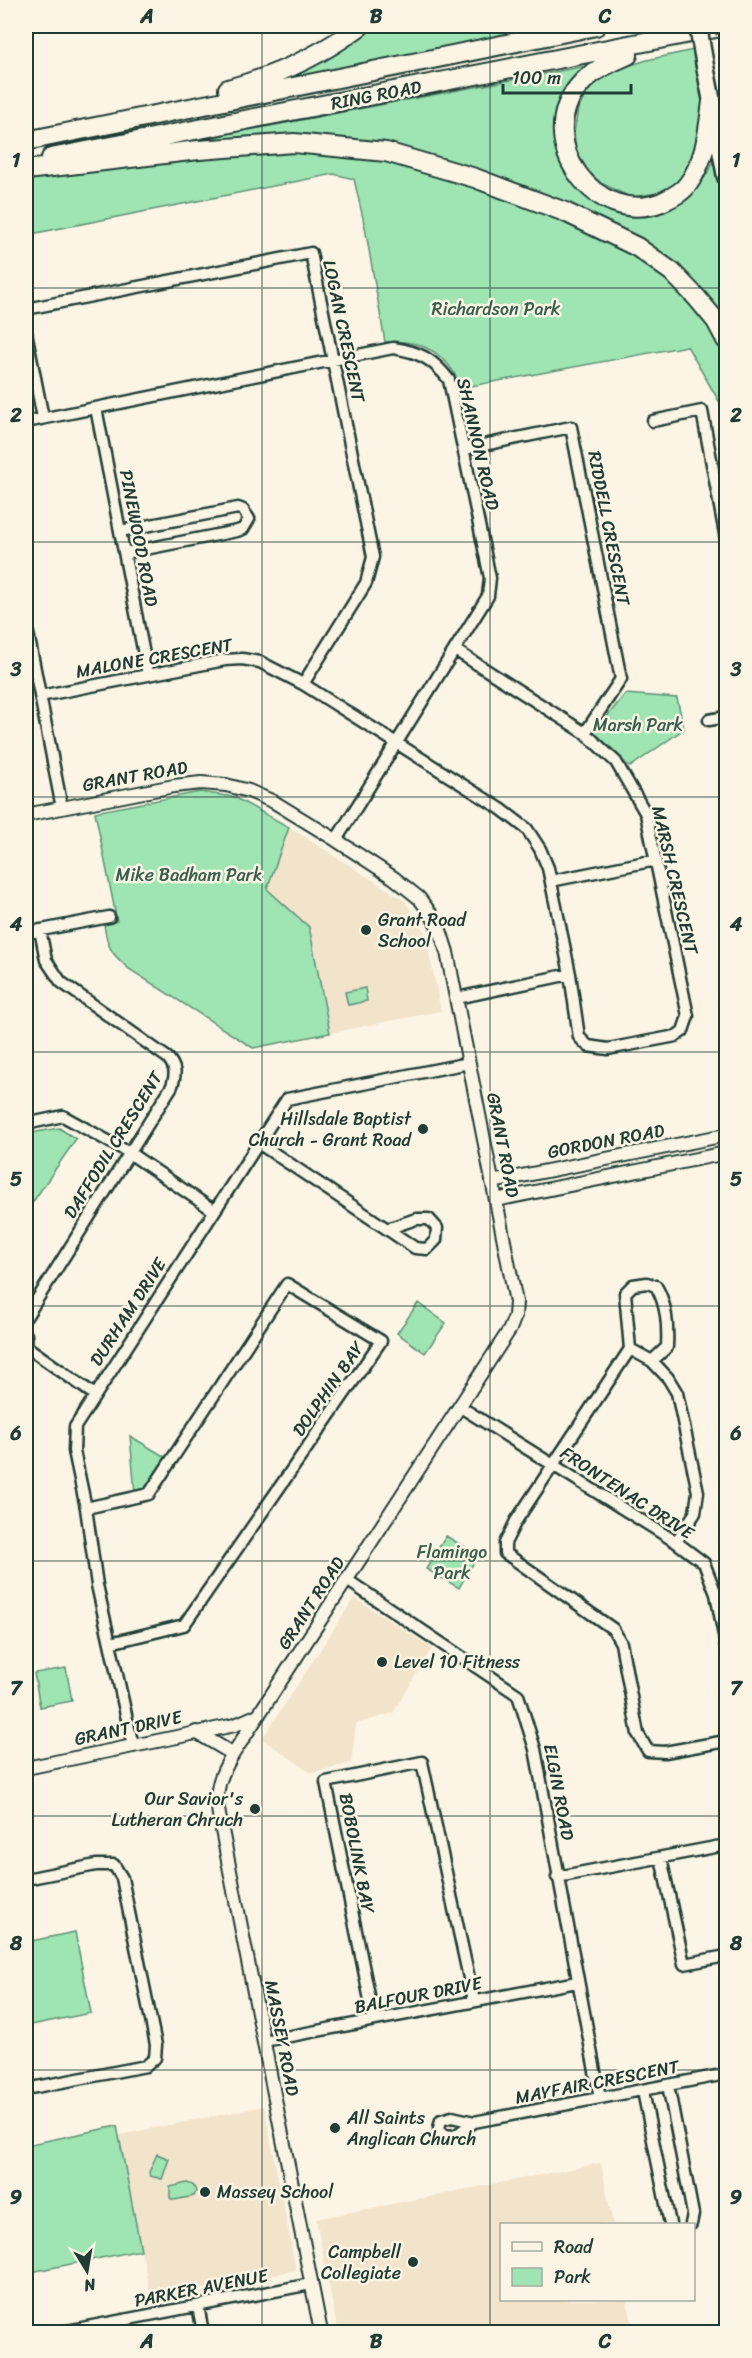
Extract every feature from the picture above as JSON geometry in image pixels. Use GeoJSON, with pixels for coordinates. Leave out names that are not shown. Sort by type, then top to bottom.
{"type":"FeatureCollection","features":[{"type":"Feature","properties":{"kind":"highway"},"geometry":{"type":"LineString","coordinates":[[26,139],[272,76],[309,58],[360,26]]}},
{"type":"Feature","properties":{"kind":"highway","name":"RING ROAD"},"geometry":{"type":"LineString","coordinates":[[26,139],[596,26]]}},
{"type":"Feature","properties":{"kind":"highway","name":"RING ROAD"},"geometry":{"type":"LineString","coordinates":[[26,162],[659,41],[726,26]]}},
{"type":"Feature","properties":{"kind":"highway"},"geometry":{"type":"LineString","coordinates":[[659,41],[606,64],[578,87],[568,102],[562,131],[564,148],[576,174],[588,188],[613,202],[644,206],[672,198],[684,190],[697,169],[708,135],[711,102]]}},
{"type":"Feature","properties":{"kind":"highway"},"geometry":{"type":"LineString","coordinates":[[26,170],[199,150],[294,143],[386,152],[475,178],[545,204],[637,247],[655,258],[697,298],[716,321],[726,340]]}},
{"type":"Feature","properties":{"kind":"main road"},"geometry":{"type":"LineString","coordinates":[[698,26],[726,177]]}},
{"type":"Feature","properties":{"kind":"main road"},"geometry":{"type":"LineString","coordinates":[[726,26],[726,34]]}},
{"type":"Feature","properties":{"kind":"street","name":"LOGAN CRESCENT"},"geometry":{"type":"LineString","coordinates":[[26,309],[311,252],[373,557],[366,583],[303,684]]}},
{"type":"Feature","properties":{"kind":"street"},"geometry":{"type":"LineString","coordinates":[[26,332],[43,418]]}},
{"type":"Feature","properties":{"kind":"street","name":"SHANNON ROAD"},"geometry":{"type":"LineString","coordinates":[[26,422],[393,348],[413,351],[436,363],[449,380],[490,578],[488,596],[336,840]]}},
{"type":"Feature","properties":{"kind":"street","name":"PINEWOOD ROAD"},"geometry":{"type":"LineString","coordinates":[[96,408],[148,675]]}},
{"type":"Feature","properties":{"kind":"street"},"geometry":{"type":"LineString","coordinates":[[653,421],[702,411],[726,539]]}},
{"type":"Feature","properties":{"kind":"street","name":"RIDDELL CRESCENT"},"geometry":{"type":"LineString","coordinates":[[464,449],[571,427],[621,680],[585,733]]}},
{"type":"Feature","properties":{"kind":"street"},"geometry":{"type":"LineString","coordinates":[[120,531],[238,508],[243,510],[249,519],[243,529],[237,531],[125,553]]}},
{"type":"Feature","properties":{"kind":"street"},"geometry":{"type":"LineString","coordinates":[[26,623],[62,808]]}},
{"type":"Feature","properties":{"kind":"street","name":"MARSH CRESCENT"},"geometry":{"type":"LineString","coordinates":[[396,743],[501,809],[527,829],[540,849],[551,881],[570,974],[579,1037],[588,1046],[608,1049],[676,1036],[683,1031],[688,1016],[656,860],[646,814],[632,786],[616,762],[585,733],[455,650]]}},
{"type":"Feature","properties":{"kind":"street","name":"MALONE CRESCENT"},"geometry":{"type":"LineString","coordinates":[[39,696],[225,660],[242,659],[260,662],[303,684],[396,743]]}},
{"type":"Feature","properties":{"kind":"street"},"geometry":{"type":"LineString","coordinates":[[708,720],[726,717]]}},
{"type":"Feature","properties":{"kind":"street","name":"GRANT ROAD"},"geometry":{"type":"LineString","coordinates":[[26,816],[174,786],[201,783],[226,785],[249,791],[274,802],[394,878],[418,898],[431,914],[440,930],[447,952],[516,1302],[515,1316],[502,1342],[233,1754]]}},
{"type":"Feature","properties":{"kind":"street"},"geometry":{"type":"LineString","coordinates":[[551,881],[656,860]]}},
{"type":"Feature","properties":{"kind":"street"},"geometry":{"type":"LineString","coordinates":[[26,933],[109,917]]}},
{"type":"Feature","properties":{"kind":"street","name":"DAFFODIL CRESCENT"},"geometry":{"type":"LineString","coordinates":[[26,1317],[128,1152],[172,1086],[175,1075],[174,1065],[168,1058],[61,982],[46,960],[40,930]]}},
{"type":"Feature","properties":{"kind":"street"},"geometry":{"type":"LineString","coordinates":[[456,998],[570,974]]}},
{"type":"Feature","properties":{"kind":"street","name":"DURHAM DRIVE"},"geometry":{"type":"LineString","coordinates":[[133,1746],[97,1585],[86,1508],[74,1451],[75,1428],[213,1210],[287,1100],[469,1063]]}},
{"type":"Feature","properties":{"kind":"street"},"geometry":{"type":"LineString","coordinates":[[26,1124],[63,1116],[128,1152],[213,1210]]}},
{"type":"Feature","properties":{"kind":"street","name":"GORDON ROAD"},"geometry":{"type":"LineString","coordinates":[[492,1182],[726,1135]]}},
{"type":"Feature","properties":{"kind":"street"},"geometry":{"type":"LineString","coordinates":[[257,1142],[387,1229]]}},
{"type":"Feature","properties":{"kind":"street","name":"GORDON ROAD"},"geometry":{"type":"LineString","coordinates":[[496,1200],[726,1153]]}},
{"type":"Feature","properties":{"kind":"street"},"geometry":{"type":"LineString","coordinates":[[611,1158],[614,1176]]}},
{"type":"Feature","properties":{"kind":"street"},"geometry":{"type":"LineString","coordinates":[[652,1361],[667,1347],[664,1301],[656,1286],[647,1283],[633,1285],[625,1293],[630,1349],[512,1528],[505,1543],[505,1553],[613,1629],[621,1643],[638,1734],[648,1751],[666,1752],[726,1741]]}},
{"type":"Feature","properties":{"kind":"street","name":"DOLPHIN BAY"},"geometry":{"type":"LineString","coordinates":[[86,1508],[149,1494],[287,1284],[381,1341],[184,1625],[110,1643]]}},
{"type":"Feature","properties":{"kind":"street"},"geometry":{"type":"LineString","coordinates":[[26,1335],[27,1347],[95,1395]]}},
{"type":"Feature","properties":{"kind":"street"},"geometry":{"type":"LineString","coordinates":[[630,1349],[652,1361],[668,1378],[677,1393],[698,1492],[695,1513],[676,1542]]}},
{"type":"Feature","properties":{"kind":"street","name":"FRONTENAC DRIVE"},"geometry":{"type":"LineString","coordinates":[[459,1406],[676,1542],[704,1563],[721,1593],[726,1646]]}},
{"type":"Feature","properties":{"kind":"street","name":"ELGIN ROAD"},"geometry":{"type":"LineString","coordinates":[[347,1580],[518,1695],[535,1749],[600,2098]]}},
{"type":"Feature","properties":{"kind":"street"},"geometry":{"type":"LineString","coordinates":[[196,1732],[244,1722],[261,1714]]}},
{"type":"Feature","properties":{"kind":"street","name":"GRANT DRIVE"},"geometry":{"type":"LineString","coordinates":[[26,1768],[196,1732],[233,1754]]}},
{"type":"Feature","properties":{"kind":"street","name":"MASSEY ROAD"},"geometry":{"type":"LineString","coordinates":[[233,1754],[217,1786],[216,1801],[321,2332]]}},
{"type":"Feature","properties":{"kind":"street","name":"BOBOLINK BAY"},"geometry":{"type":"LineString","coordinates":[[374,2020],[326,1782],[422,1762],[474,2001]]}},
{"type":"Feature","properties":{"kind":"street"},"geometry":{"type":"LineString","coordinates":[[558,1877],[726,1845]]}},
{"type":"Feature","properties":{"kind":"street"},"geometry":{"type":"LineString","coordinates":[[660,1858],[684,1964],[726,1956]]}},
{"type":"Feature","properties":{"kind":"street"},"geometry":{"type":"LineString","coordinates":[[26,1879],[96,1865],[114,1865],[122,1878],[156,2045],[155,2058],[146,2066],[26,2089]]}},
{"type":"Feature","properties":{"kind":"street","name":"BALFOUR DRIVE"},"geometry":{"type":"LineString","coordinates":[[264,2041],[577,1982]]}},
{"type":"Feature","properties":{"kind":"street","name":"MAYFAIR CRESCENT"},"geometry":{"type":"LineString","coordinates":[[474,2122],[726,2074]]}},
{"type":"Feature","properties":{"kind":"street"},"geometry":{"type":"LineString","coordinates":[[668,2085],[693,2214],[691,2223]]}},
{"type":"Feature","properties":{"kind":"street"},"geometry":{"type":"LineString","coordinates":[[643,2091],[670,2223]]}},
{"type":"Feature","properties":{"kind":"street","name":"PARKER AVENUE"},"geometry":{"type":"LineString","coordinates":[[62,2332],[311,2284]]}},
{"type":"Feature","properties":{"kind":"street"},"geometry":{"type":"LineString","coordinates":[[198,2306],[203,2332]]}},
{"type":"Feature","properties":{"kind":"shaded area","name":"Grant Road School"},"geometry":{"type":"Polygon","coordinates":[[[289,827],[404,900],[425,933],[441,1011],[330,1033],[309,927],[267,889],[289,827]]]}},
{"type":"Feature","properties":{"kind":"shaded area"},"geometry":{"type":"Polygon","coordinates":[[[354,1598],[432,1648],[393,1713],[356,1724],[351,1763],[312,1773],[262,1739],[354,1598]]]}},
{"type":"Feature","properties":{"kind":"shaded area","name":"Massey School"},"geometry":{"type":"Polygon","coordinates":[[[264,2106],[296,2270],[151,2299],[119,2135],[264,2106]]]}},
{"type":"Feature","properties":{"kind":"shaded area","name":"Campbell Collegiate"},"geometry":{"type":"Polygon","coordinates":[[[601,2163],[613,2223],[500,2223],[500,2301],[627,2301],[634,2332],[338,2332],[316,2219],[601,2163]]]}},
{"type":"Feature","properties":{"kind":"green space"},"geometry":{"type":"Polygon","coordinates":[[[375,26],[546,26],[271,83],[311,67],[375,26]]]}},
{"type":"Feature","properties":{"kind":"green space"},"geometry":{"type":"Polygon","coordinates":[[[694,50],[700,72],[703,118],[691,171],[666,192],[630,197],[601,183],[588,171],[576,151],[574,133],[578,109],[590,88],[609,72],[647,60],[694,50]]]}},
{"type":"Feature","properties":{"kind":"green space"},"geometry":{"type":"Polygon","coordinates":[[[591,65],[572,80],[560,102],[556,122],[556,142],[562,162],[571,179],[585,194],[602,206],[623,212],[633,212],[678,203],[700,184],[715,158],[726,216],[726,321],[706,294],[647,243],[589,213],[446,159],[400,149],[199,142],[222,135],[591,65]]]}},
{"type":"Feature","properties":{"kind":"green space","name":"Richardson Park"},"geometry":{"type":"Polygon","coordinates":[[[281,151],[372,157],[432,170],[604,238],[633,254],[660,273],[685,295],[707,322],[726,354],[726,478],[718,433],[723,408],[687,346],[461,388],[449,366],[432,351],[410,343],[385,342],[365,227],[354,179],[334,174],[26,235],[26,178],[281,151]]]}},
{"type":"Feature","properties":{"kind":"green space","name":"Marsh Park"},"geometry":{"type":"Polygon","coordinates":[[[625,694],[677,698],[684,729],[630,767],[593,734],[625,694]]]}},
{"type":"Feature","properties":{"kind":"green space","name":"Mike Badham Park"},"geometry":{"type":"Polygon","coordinates":[[[200,792],[234,797],[289,827],[267,889],[309,927],[330,1033],[253,1048],[129,969],[111,950],[104,925],[117,921],[95,812],[200,792]]]}},
{"type":"Feature","properties":{"kind":"green space"},"geometry":{"type":"Polygon","coordinates":[[[365,988],[367,1001],[348,1005],[345,992],[365,988]]]}},
{"type":"Feature","properties":{"kind":"green space"},"geometry":{"type":"Polygon","coordinates":[[[59,1128],[76,1139],[26,1212],[26,1134],[59,1128]]]}},
{"type":"Feature","properties":{"kind":"green space"},"geometry":{"type":"Polygon","coordinates":[[[418,1303],[446,1323],[425,1353],[397,1333],[418,1303]]]}},
{"type":"Feature","properties":{"kind":"green space"},"geometry":{"type":"Polygon","coordinates":[[[130,1436],[167,1458],[146,1490],[135,1493],[130,1436]]]}},
{"type":"Feature","properties":{"kind":"green space","name":"Flamingo Park"},"geometry":{"type":"Polygon","coordinates":[[[446,1536],[478,1555],[459,1588],[426,1569],[446,1536]]]}},
{"type":"Feature","properties":{"kind":"green space"},"geometry":{"type":"Polygon","coordinates":[[[66,1668],[72,1701],[40,1707],[34,1673],[66,1668]]]}},
{"type":"Feature","properties":{"kind":"green space"},"geometry":{"type":"Polygon","coordinates":[[[75,1932],[91,2013],[26,2026],[26,1942],[75,1932]]]}},
{"type":"Feature","properties":{"kind":"green space"},"geometry":{"type":"Polygon","coordinates":[[[117,2126],[141,2250],[26,2273],[26,2145],[117,2126]]]}},
{"type":"Feature","properties":{"kind":"green space"},"geometry":{"type":"Polygon","coordinates":[[[157,2154],[169,2159],[162,2179],[150,2176],[149,2172],[157,2154]]]}},
{"type":"Feature","properties":{"kind":"green space"},"geometry":{"type":"Polygon","coordinates":[[[187,2183],[193,2185],[196,2191],[194,2196],[174,2200],[170,2198],[170,2187],[187,2183]]]}},
{"type":"Feature","properties":{"kind":"place","name":"Grant Road School"},"geometry":{"type":"Point","coordinates":[366,930]}},
{"type":"Feature","properties":{"kind":"place","name":"Hillsdale Baptist Church - Grant Road"},"geometry":{"type":"Point","coordinates":[423,1129]}},
{"type":"Feature","properties":{"kind":"place","name":"Level 10 Fitness"},"geometry":{"type":"Point","coordinates":[382,1662]}},
{"type":"Feature","properties":{"kind":"place","name":"Our Savior's Lutheran Chruch"},"geometry":{"type":"Point","coordinates":[255,1809]}},
{"type":"Feature","properties":{"kind":"place","name":"All Saints Anglican Church"},"geometry":{"type":"Point","coordinates":[335,2128]}},
{"type":"Feature","properties":{"kind":"place","name":"Massey School"},"geometry":{"type":"Point","coordinates":[205,2192]}},
{"type":"Feature","properties":{"kind":"place","name":"Campbell Collegiate"},"geometry":{"type":"Point","coordinates":[413,2262]}}]}
